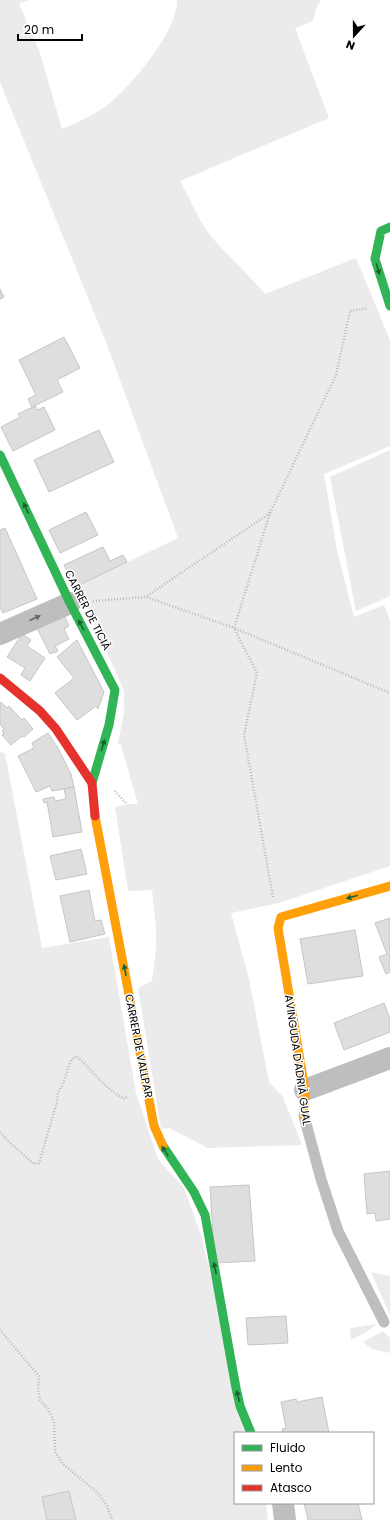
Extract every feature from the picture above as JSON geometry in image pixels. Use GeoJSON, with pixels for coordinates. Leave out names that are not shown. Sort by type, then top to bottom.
{"type":"FeatureCollection","features":[{"type":"Feature","properties":{"kind":"street"},"geometry":{"type":"LineString","coordinates":[[386,229],[375,259],[390,306]]}},
{"type":"Feature","properties":{"kind":"street","name":"CARRER DE TICIÀ"},"geometry":{"type":"LineString","coordinates":[[0,454],[70,603],[115,690],[109,724],[92,783]]}},
{"type":"Feature","properties":{"kind":"street"},"geometry":{"type":"LineString","coordinates":[[0,634],[70,603]]}},
{"type":"Feature","properties":{"kind":"street"},"geometry":{"type":"LineString","coordinates":[[0,678],[40,711],[56,729],[92,783]]}},
{"type":"Feature","properties":{"kind":"street","name":"CARRER DE VALLPAR"},"geometry":{"type":"LineString","coordinates":[[92,783],[94,819],[145,1073],[154,1126],[167,1154],[190,1185],[205,1215],[236,1388],[240,1406],[251,1432]]}},
{"type":"Feature","properties":{"kind":"street","name":"AVINGUDA D'ADRIÀ GUAL"},"geometry":{"type":"LineString","coordinates":[[304,1116],[304,1090],[278,928],[281,917],[390,886]]}},
{"type":"Feature","properties":{"kind":"street"},"geometry":{"type":"LineString","coordinates":[[304,1090],[390,1058]]}},
{"type":"Feature","properties":{"kind":"street"},"geometry":{"type":"LineString","coordinates":[[283,1504],[285,1520]]}},
{"type":"Feature","properties":{"kind":"lane","name":"AVINGUDA D'ADRIÀ GUAL"},"geometry":{"type":"LineString","coordinates":[[304,1116],[321,1179],[338,1231],[384,1322]]}},
{"type":"Feature","properties":{"kind":"path"},"geometry":{"type":"LineString","coordinates":[[274,904],[244,735],[257,673],[234,628],[270,513],[336,375],[350,311],[390,306]]}},
{"type":"Feature","properties":{"kind":"path"},"geometry":{"type":"LineString","coordinates":[[146,597],[270,513]]}},
{"type":"Feature","properties":{"kind":"path"},"geometry":{"type":"LineString","coordinates":[[92,601],[146,597],[234,628],[390,693]]}},
{"type":"Feature","properties":{"kind":"path"},"geometry":{"type":"LineString","coordinates":[[0,1132],[34,1164],[39,1163],[57,1102],[58,1092],[63,1084],[70,1060],[76,1056],[88,1066],[108,1089],[125,1099],[131,1088],[145,1073]]}},
{"type":"Feature","properties":{"kind":"path"},"geometry":{"type":"LineString","coordinates":[[0,1330],[39,1376],[38,1387],[40,1400],[48,1409],[54,1421],[55,1452],[63,1464],[98,1493],[107,1506],[112,1520]]}},
{"type":"Feature","properties":{"kind":"shaded area"},"geometry":{"type":"Polygon","coordinates":[[[0,0],[29,0],[19,4],[40,53],[62,129],[87,118],[105,107],[120,94],[142,70],[162,41],[170,26],[177,0],[321,0],[316,9],[313,21],[295,28],[329,118],[180,181],[200,221],[210,235],[265,294],[356,258],[390,340],[390,446],[324,474],[337,550],[354,617],[384,605],[390,620],[390,866],[279,903],[231,913],[249,979],[269,1082],[283,1097],[302,1145],[208,1148],[169,1128],[161,1129],[138,988],[152,981],[156,950],[156,927],[152,890],[128,891],[115,807],[127,804],[138,804],[121,745],[118,744],[124,711],[124,691],[91,616],[75,587],[178,538],[106,342],[0,82],[0,0]]]}},
{"type":"Feature","properties":{"kind":"shaded area"},"geometry":{"type":"Polygon","coordinates":[[[390,450],[390,596],[356,611],[330,477],[390,450]]]}},
{"type":"Feature","properties":{"kind":"shaded area"},"geometry":{"type":"Polygon","coordinates":[[[0,752],[5,753],[42,948],[109,937],[136,1093],[158,1159],[184,1188],[202,1238],[248,1432],[234,1432],[234,1504],[266,1504],[268,1520],[0,1520],[0,752]]]}},
{"type":"Feature","properties":{"kind":"shaded area"},"geometry":{"type":"Polygon","coordinates":[[[371,1272],[390,1276],[390,1315],[371,1272]]]}},
{"type":"Feature","properties":{"kind":"shaded area"},"geometry":{"type":"Polygon","coordinates":[[[377,1324],[363,1334],[351,1340],[350,1328],[377,1324]]]}},
{"type":"Feature","properties":{"kind":"shaded area"},"geometry":{"type":"Polygon","coordinates":[[[383,1331],[390,1338],[390,1353],[372,1349],[363,1342],[383,1331]]]}},
{"type":"Feature","properties":{"kind":"building"},"geometry":{"type":"Polygon","coordinates":[[[0,289],[4,297],[0,299],[0,289]]]}},
{"type":"Feature","properties":{"kind":"building"},"geometry":{"type":"Polygon","coordinates":[[[64,337],[80,368],[57,380],[63,392],[32,407],[28,399],[36,395],[19,360],[64,337]]]}},
{"type":"Feature","properties":{"kind":"building"},"geometry":{"type":"Polygon","coordinates":[[[35,406],[38,410],[44,407],[55,430],[13,451],[1,427],[20,417],[18,414],[35,406]]]}},
{"type":"Feature","properties":{"kind":"building"},"geometry":{"type":"Polygon","coordinates":[[[99,430],[114,462],[49,492],[34,460],[99,430]]]}},
{"type":"Feature","properties":{"kind":"building"},"geometry":{"type":"Polygon","coordinates":[[[86,512],[98,535],[60,553],[49,530],[86,512]]]}},
{"type":"Feature","properties":{"kind":"building"},"geometry":{"type":"Polygon","coordinates":[[[5,528],[37,599],[3,613],[0,607],[0,530],[5,528]]]}},
{"type":"Feature","properties":{"kind":"building"},"geometry":{"type":"Polygon","coordinates":[[[103,547],[110,561],[123,555],[127,562],[75,587],[64,565],[103,547]]]}},
{"type":"Feature","properties":{"kind":"building"},"geometry":{"type":"Polygon","coordinates":[[[64,615],[69,626],[64,629],[69,639],[55,646],[58,651],[50,654],[37,628],[64,615]]]}},
{"type":"Feature","properties":{"kind":"building"},"geometry":{"type":"Polygon","coordinates":[[[22,634],[31,640],[27,646],[45,658],[30,681],[21,675],[25,668],[7,657],[22,634]]]}},
{"type":"Feature","properties":{"kind":"building"},"geometry":{"type":"Polygon","coordinates":[[[77,640],[104,692],[98,709],[96,706],[77,720],[55,693],[74,678],[57,657],[77,640]]]}},
{"type":"Feature","properties":{"kind":"building"},"geometry":{"type":"Polygon","coordinates":[[[1,702],[7,708],[9,706],[22,720],[24,718],[33,729],[11,745],[2,735],[4,734],[2,731],[4,729],[0,724],[1,702]]]}},
{"type":"Feature","properties":{"kind":"building"},"geometry":{"type":"Polygon","coordinates":[[[48,733],[58,748],[71,774],[74,787],[52,791],[50,786],[36,792],[18,756],[34,748],[32,743],[48,733]]]}},
{"type":"Feature","properties":{"kind":"building"},"geometry":{"type":"Polygon","coordinates":[[[74,787],[82,832],[53,837],[47,802],[44,803],[43,799],[54,797],[55,801],[66,799],[64,789],[74,787]]]}},
{"type":"Feature","properties":{"kind":"building"},"geometry":{"type":"Polygon","coordinates":[[[81,849],[87,874],[56,880],[50,856],[81,849]]]}},
{"type":"Feature","properties":{"kind":"building"},"geometry":{"type":"Polygon","coordinates":[[[89,890],[95,921],[101,920],[105,934],[70,942],[60,896],[89,890]]]}},
{"type":"Feature","properties":{"kind":"building"},"geometry":{"type":"Polygon","coordinates":[[[390,918],[390,972],[386,974],[379,957],[387,954],[375,923],[390,918]]]}},
{"type":"Feature","properties":{"kind":"building"},"geometry":{"type":"Polygon","coordinates":[[[355,930],[363,976],[308,984],[300,939],[355,930]]]}},
{"type":"Feature","properties":{"kind":"building"},"geometry":{"type":"Polygon","coordinates":[[[384,1003],[390,1019],[390,1032],[344,1050],[334,1023],[384,1003]]]}},
{"type":"Feature","properties":{"kind":"building"},"geometry":{"type":"Polygon","coordinates":[[[390,1171],[390,1219],[376,1221],[375,1213],[367,1214],[364,1174],[390,1171]]]}},
{"type":"Feature","properties":{"kind":"building"},"geometry":{"type":"Polygon","coordinates":[[[249,1185],[255,1261],[215,1263],[210,1187],[249,1185]]]}},
{"type":"Feature","properties":{"kind":"building"},"geometry":{"type":"Polygon","coordinates":[[[286,1316],[288,1343],[248,1345],[246,1318],[286,1316]]]}},
{"type":"Feature","properties":{"kind":"building"},"geometry":{"type":"Polygon","coordinates":[[[322,1397],[329,1432],[283,1432],[282,1429],[286,1428],[281,1402],[296,1399],[297,1402],[322,1397]]]}},
{"type":"Feature","properties":{"kind":"building"},"geometry":{"type":"Polygon","coordinates":[[[69,1491],[76,1520],[47,1520],[42,1497],[69,1491]]]}},
{"type":"Feature","properties":{"kind":"building"},"geometry":{"type":"Polygon","coordinates":[[[304,1504],[358,1504],[362,1520],[308,1520],[304,1504]]]}},
{"type":"Feature","properties":{"kind":"traffic: fast"},"geometry":{"type":"LineString","coordinates":[[390,227],[381,231],[375,259],[390,306]]}},
{"type":"Feature","properties":{"kind":"traffic: fast"},"geometry":{"type":"LineString","coordinates":[[0,455],[70,603],[115,690],[109,725],[92,783]]}},
{"type":"Feature","properties":{"kind":"traffic: fast"},"geometry":{"type":"LineString","coordinates":[[163,1146],[194,1192],[205,1215],[236,1388],[240,1406],[251,1432]]}},
{"type":"Feature","properties":{"kind":"traffic: slow"},"geometry":{"type":"LineString","coordinates":[[95,816],[154,1126],[163,1146]]}},
{"type":"Feature","properties":{"kind":"traffic: slow"},"geometry":{"type":"LineString","coordinates":[[304,1116],[305,1090],[278,928],[281,917],[390,886]]}},
{"type":"Feature","properties":{"kind":"traffic: jam"},"geometry":{"type":"LineString","coordinates":[[0,678],[40,711],[56,729],[92,783],[95,816]]}}]}
